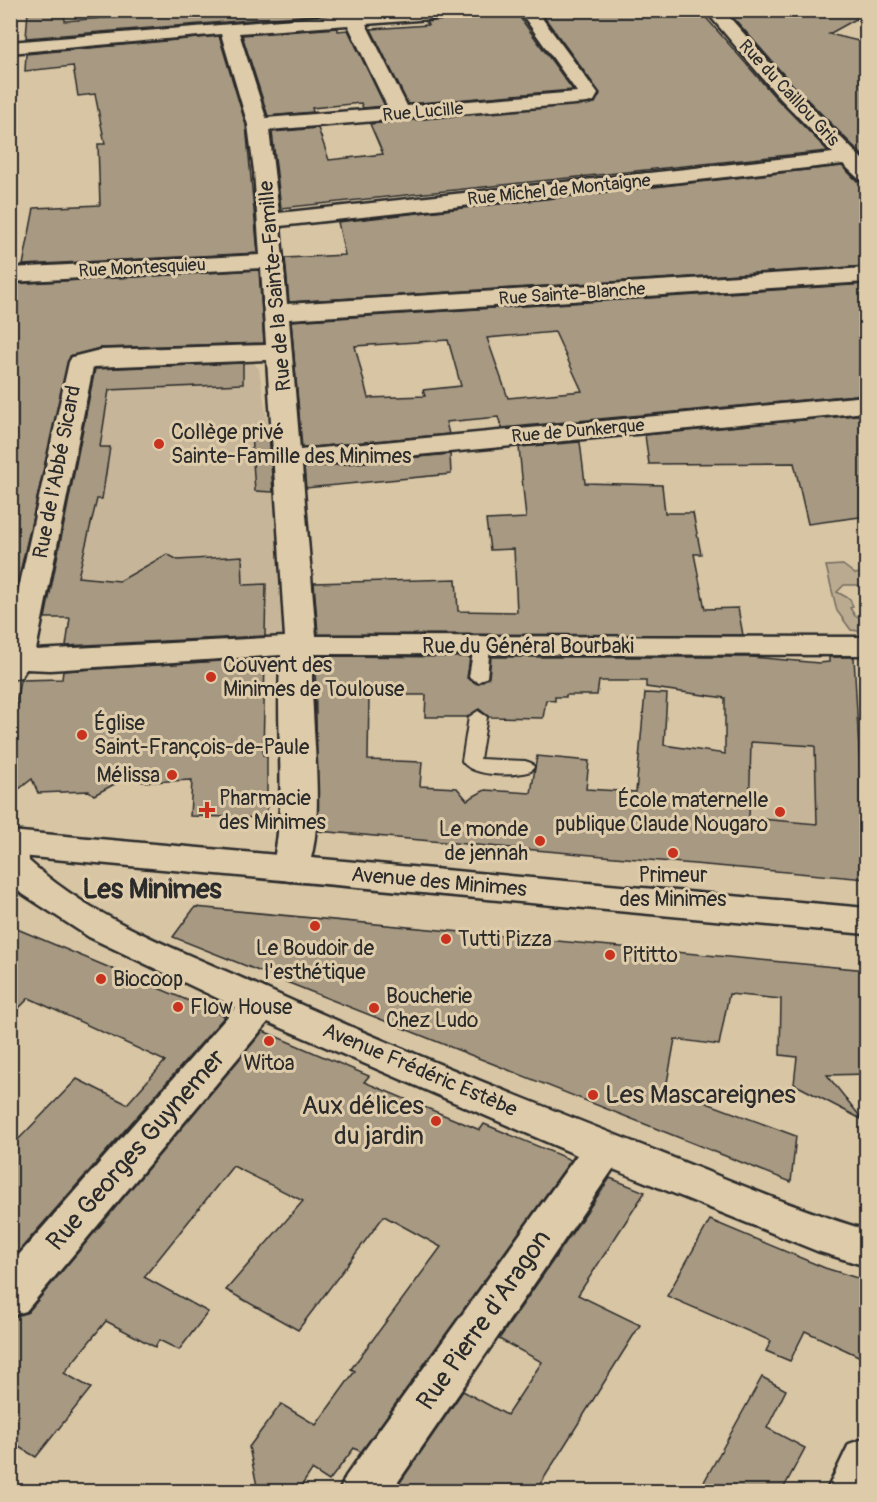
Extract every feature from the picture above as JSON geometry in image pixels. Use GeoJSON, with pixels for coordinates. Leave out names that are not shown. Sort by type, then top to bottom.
{"type":"FeatureCollection","features":[{"type":"Feature","properties":{"kind":"street"},"geometry":{"type":"LineString","coordinates":[[10,48],[163,26],[229,30],[351,15],[482,10]]}},
{"type":"Feature","properties":{"kind":"street","name":"Rue Lucille"},"geometry":{"type":"LineString","coordinates":[[258,125],[587,97],[588,94],[527,10]]}},
{"type":"Feature","properties":{"kind":"street","name":"Rue du Caillou Gris"},"geometry":{"type":"LineString","coordinates":[[713,10],[784,91],[867,175]]}},
{"type":"Feature","properties":{"kind":"street"},"geometry":{"type":"LineString","coordinates":[[351,15],[401,114]]}},
{"type":"Feature","properties":{"kind":"street","name":"Rue de la Sainte-Famille"},"geometry":{"type":"LineString","coordinates":[[229,30],[258,125],[265,171],[289,459],[301,633],[293,693],[299,814],[290,869]]}},
{"type":"Feature","properties":{"kind":"street","name":"Rue Michel de Montaigne"},"geometry":{"type":"LineString","coordinates":[[269,221],[849,157]]}},
{"type":"Feature","properties":{"kind":"street","name":"Rue Montesquieu"},"geometry":{"type":"LineString","coordinates":[[10,274],[273,261]]}},
{"type":"Feature","properties":{"kind":"street","name":"Rue Sainte-Blanche"},"geometry":{"type":"LineString","coordinates":[[278,312],[867,275]]}},
{"type":"Feature","properties":{"kind":"street","name":"Rue de l'Abbé Sicard"},"geometry":{"type":"LineString","coordinates":[[13,662],[22,647],[81,362],[100,357],[281,352]]}},
{"type":"Feature","properties":{"kind":"street","name":"Rue de Dunkerque"},"geometry":{"type":"LineString","coordinates":[[289,459],[867,404]]}},
{"type":"Feature","properties":{"kind":"street","name":"Rue du Général Bourbaki"},"geometry":{"type":"LineString","coordinates":[[13,662],[298,645],[867,646]]}},
{"type":"Feature","properties":{"kind":"street","name":"Avenue des Minimes"},"geometry":{"type":"LineString","coordinates":[[11,843],[867,921]]}},
{"type":"Feature","properties":{"kind":"street","name":"Avenue Frédéric Estèbe"},"geometry":{"type":"LineString","coordinates":[[11,843],[12,865],[30,885],[61,905],[262,1003],[604,1149],[867,1248]]}},
{"type":"Feature","properties":{"kind":"street","name":"Rue Georges Guynemer"},"geometry":{"type":"LineString","coordinates":[[10,1297],[262,1003]]}},
{"type":"Feature","properties":{"kind":"street","name":"Rue Pierre d'Aragon"},"geometry":{"type":"LineString","coordinates":[[363,1491],[604,1149]]}},
{"type":"Feature","properties":{"kind":"street"},"geometry":{"type":"LineString","coordinates":[[850,1491],[867,1460]]}},
{"type":"Feature","properties":{"kind":"lane"},"geometry":{"type":"LineString","coordinates":[[478,677],[482,646]]}},
{"type":"Feature","properties":{"kind":"lane"},"geometry":{"type":"LineString","coordinates":[[477,717],[471,761],[480,766],[525,767]]}},
{"type":"Feature","properties":{"kind":"shaded area"},"geometry":{"type":"Polygon","coordinates":[[[251,359],[259,369],[269,432],[282,635],[66,645],[71,615],[43,616],[87,365],[251,359]]]}},
{"type":"Feature","properties":{"kind":"shaded area"},"geometry":{"type":"Polygon","coordinates":[[[843,565],[855,574],[866,572],[866,585],[844,585],[837,592],[850,599],[853,607],[850,608],[855,616],[866,617],[866,632],[851,630],[837,611],[826,566],[843,565]]]}},
{"type":"Feature","properties":{"kind":"shaded area","name":"École maternelle publique Claude Nougaro"},"geometry":{"type":"Polygon","coordinates":[[[751,723],[858,728],[866,879],[695,864],[699,784],[749,790],[751,723]]]}},
{"type":"Feature","properties":{"kind":"building"},"geometry":{"type":"Polygon","coordinates":[[[64,10],[65,21],[129,16],[128,10],[337,10],[337,13],[26,38],[28,11],[64,10]]]}},
{"type":"Feature","properties":{"kind":"building"},"geometry":{"type":"Polygon","coordinates":[[[539,10],[673,10],[677,15],[702,13],[775,97],[828,151],[281,208],[272,132],[318,128],[329,160],[383,154],[370,124],[595,103],[600,93],[539,10]]]}},
{"type":"Feature","properties":{"kind":"building"},"geometry":{"type":"Polygon","coordinates":[[[802,10],[867,10],[867,13],[829,34],[867,43],[867,160],[793,85],[730,14],[802,10]]]}},
{"type":"Feature","properties":{"kind":"building"},"geometry":{"type":"Polygon","coordinates":[[[516,12],[573,90],[408,104],[371,29],[428,25],[426,22],[516,12]]]}},
{"type":"Feature","properties":{"kind":"building"},"geometry":{"type":"Polygon","coordinates":[[[338,28],[338,31],[348,30],[385,106],[363,108],[361,103],[312,108],[313,112],[268,116],[242,35],[338,28]]]}},
{"type":"Feature","properties":{"kind":"building"},"geometry":{"type":"Polygon","coordinates":[[[219,36],[246,125],[258,253],[23,265],[34,208],[100,205],[98,144],[105,144],[95,94],[78,96],[73,66],[25,71],[26,54],[219,36]]]}},
{"type":"Feature","properties":{"kind":"building"},"geometry":{"type":"Polygon","coordinates":[[[842,166],[857,181],[867,183],[867,266],[289,302],[285,258],[345,255],[338,222],[842,166]]]}},
{"type":"Feature","properties":{"kind":"building"},"geometry":{"type":"Polygon","coordinates":[[[259,270],[264,343],[100,348],[70,356],[10,616],[10,284],[259,270]]]}},
{"type":"Feature","properties":{"kind":"building"},"geometry":{"type":"Polygon","coordinates":[[[867,284],[867,394],[502,428],[498,417],[446,422],[449,434],[302,448],[291,321],[867,284]],[[555,332],[487,338],[508,398],[582,391],[555,332]],[[448,340],[355,346],[368,398],[425,396],[423,390],[461,386],[448,340]]]}},
{"type":"Feature","properties":{"kind":"building"},"geometry":{"type":"Polygon","coordinates":[[[243,363],[243,384],[109,390],[100,447],[110,447],[102,499],[97,499],[78,577],[120,581],[167,554],[178,560],[242,556],[243,585],[266,584],[265,636],[66,646],[70,618],[45,618],[95,369],[243,363]]]}},
{"type":"Feature","properties":{"kind":"building"},"geometry":{"type":"Polygon","coordinates":[[[867,414],[867,516],[808,524],[794,463],[649,464],[645,435],[867,414]]]}},
{"type":"Feature","properties":{"kind":"building"},"geometry":{"type":"Polygon","coordinates":[[[269,432],[273,492],[255,491],[251,433],[269,432]]]}},
{"type":"Feature","properties":{"kind":"building"},"geometry":{"type":"Polygon","coordinates":[[[580,442],[585,483],[662,485],[665,513],[693,513],[701,554],[694,554],[705,609],[738,608],[743,635],[318,634],[314,583],[456,579],[458,611],[517,612],[514,549],[490,550],[486,520],[526,518],[519,447],[580,442]]]}},
{"type":"Feature","properties":{"kind":"building"},"geometry":{"type":"Polygon","coordinates":[[[450,454],[451,474],[306,488],[304,468],[450,454]]]}},
{"type":"Feature","properties":{"kind":"building"},"geometry":{"type":"Polygon","coordinates":[[[315,656],[470,657],[467,678],[477,684],[489,677],[491,657],[751,657],[819,663],[829,662],[829,657],[854,657],[866,879],[318,831],[315,656]],[[599,681],[597,695],[566,695],[566,697],[555,697],[555,701],[546,700],[543,718],[489,717],[479,709],[467,717],[425,717],[426,695],[369,695],[368,760],[422,762],[420,786],[457,788],[467,800],[485,790],[531,793],[537,756],[589,761],[586,789],[636,792],[645,693],[667,694],[664,745],[725,754],[725,698],[646,687],[646,681],[599,681]],[[751,742],[749,818],[817,824],[815,746],[751,742]]]}},
{"type":"Feature","properties":{"kind":"building"},"geometry":{"type":"Polygon","coordinates":[[[265,658],[263,755],[267,757],[267,818],[190,816],[192,780],[146,782],[124,779],[94,795],[89,791],[38,793],[32,779],[10,796],[10,740],[20,680],[62,679],[63,671],[265,658]]]}},
{"type":"Feature","properties":{"kind":"building"},"geometry":{"type":"Polygon","coordinates":[[[195,907],[867,970],[867,1074],[827,1075],[863,1120],[794,1084],[797,1057],[780,1055],[781,999],[729,994],[719,1045],[675,1039],[666,1088],[796,1136],[791,1182],[173,937],[195,907]]]}},
{"type":"Feature","properties":{"kind":"building"},"geometry":{"type":"Polygon","coordinates":[[[10,926],[225,1016],[10,1261],[10,1148],[77,1079],[127,1104],[165,1061],[29,998],[10,1017],[10,926]]]}},
{"type":"Feature","properties":{"kind":"building"},"geometry":{"type":"Polygon","coordinates":[[[263,1031],[369,1076],[364,1082],[480,1130],[484,1124],[571,1160],[361,1452],[354,1448],[329,1481],[312,1470],[298,1491],[258,1491],[249,1447],[281,1404],[316,1425],[355,1371],[351,1369],[441,1247],[384,1216],[298,1330],[226,1290],[303,1201],[233,1166],[144,1277],[208,1312],[179,1350],[159,1340],[155,1347],[106,1321],[64,1373],[91,1388],[36,1457],[10,1442],[10,1318],[28,1312],[263,1031]]]}},
{"type":"Feature","properties":{"kind":"building"},"geometry":{"type":"Polygon","coordinates":[[[610,1178],[645,1192],[578,1295],[640,1325],[536,1491],[394,1491],[463,1391],[507,1415],[542,1362],[499,1339],[610,1178]]]}},
{"type":"Feature","properties":{"kind":"building"},"geometry":{"type":"Polygon","coordinates":[[[710,1220],[825,1268],[867,1281],[867,1360],[805,1331],[790,1361],[766,1351],[771,1341],[667,1296],[710,1220]]]}},
{"type":"Feature","properties":{"kind":"building"},"geometry":{"type":"Polygon","coordinates":[[[762,1377],[786,1390],[767,1428],[805,1448],[782,1491],[699,1491],[762,1377]]]}},
{"type":"Feature","properties":{"kind":"place","name":"Collège privé Sainte-Famille des Minimes"},"geometry":{"type":"Point","coordinates":[159,444]}},
{"type":"Feature","properties":{"kind":"place","name":"Couvent des Minimes de Toulouse"},"geometry":{"type":"Point","coordinates":[211,677]}},
{"type":"Feature","properties":{"kind":"place","name":"Église Saint-François-de-Paule"},"geometry":{"type":"Point","coordinates":[82,735]}},
{"type":"Feature","properties":{"kind":"place","name":"Mélissa"},"geometry":{"type":"Point","coordinates":[172,775]}},
{"type":"Feature","properties":{"kind":"place","name":"Pharmacie des Minimes"},"geometry":{"type":"Point","coordinates":[207,810]}},
{"type":"Feature","properties":{"kind":"place","name":"École maternelle publique Claude Nougaro"},"geometry":{"type":"Point","coordinates":[780,812]}},
{"type":"Feature","properties":{"kind":"place","name":"Le monde de jennah"},"geometry":{"type":"Point","coordinates":[540,841]}},
{"type":"Feature","properties":{"kind":"place","name":"Primeur des Minimes"},"geometry":{"type":"Point","coordinates":[673,853]}},
{"type":"Feature","properties":{"kind":"place","name":"Le Boudoir de l'esthétique"},"geometry":{"type":"Point","coordinates":[315,926]}},
{"type":"Feature","properties":{"kind":"place","name":"Tutti Pizza"},"geometry":{"type":"Point","coordinates":[446,939]}},
{"type":"Feature","properties":{"kind":"place","name":"Pititto"},"geometry":{"type":"Point","coordinates":[610,955]}},
{"type":"Feature","properties":{"kind":"place","name":"Biocoop"},"geometry":{"type":"Point","coordinates":[101,979]}},
{"type":"Feature","properties":{"kind":"place","name":"Flow House"},"geometry":{"type":"Point","coordinates":[178,1007]}},
{"type":"Feature","properties":{"kind":"place","name":"Boucherie Chez Ludo"},"geometry":{"type":"Point","coordinates":[374,1008]}},
{"type":"Feature","properties":{"kind":"place","name":"Witoa"},"geometry":{"type":"Point","coordinates":[269,1041]}},
{"type":"Feature","properties":{"kind":"place","name":"Les Mascareignes"},"geometry":{"type":"Point","coordinates":[593,1095]}},
{"type":"Feature","properties":{"kind":"place","name":"Aux délices du jardin"},"geometry":{"type":"Point","coordinates":[436,1121]}},
{"type":"Feature","properties":{"kind":"district","name":"Les Minimes"},"geometry":{"type":"Point","coordinates":[152,889]}}]}
